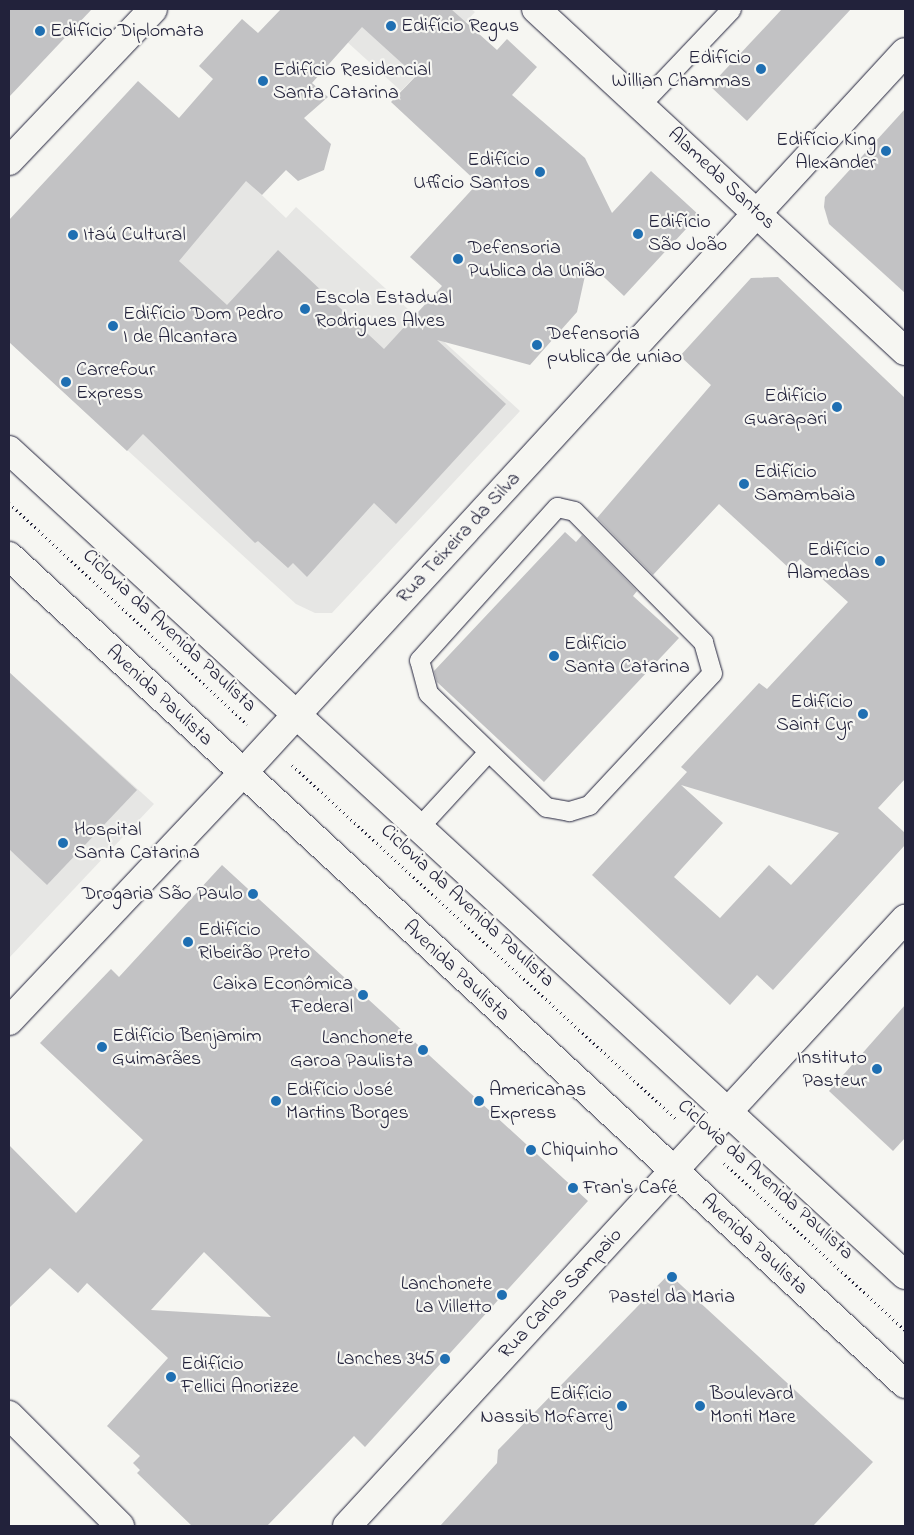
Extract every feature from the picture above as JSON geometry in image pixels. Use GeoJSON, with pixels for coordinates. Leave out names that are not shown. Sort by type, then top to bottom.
{"type":"FeatureCollection","features":[{"type":"Feature","properties":{"kind":"street"},"geometry":{"type":"LineString","coordinates":[[14,155],[153,9]]}},
{"type":"Feature","properties":{"kind":"street","name":"Alameda Santos"},"geometry":{"type":"LineString","coordinates":[[536,9],[905,350]]}},
{"type":"Feature","properties":{"kind":"street","name":"Rua Teixeira da Silva"},"geometry":{"type":"LineString","coordinates":[[9,1020],[242,774],[267,743],[905,52]]}},
{"type":"Feature","properties":{"kind":"street"},"geometry":{"type":"LineString","coordinates":[[9,450],[905,1275]]}},
{"type":"Feature","properties":{"kind":"street","name":"Avenida Paulista"},"geometry":{"type":"LineString","coordinates":[[9,556],[242,774],[905,1384]]}},
{"type":"Feature","properties":{"kind":"street","name":"Rua Carlos Sampaio"},"geometry":{"type":"LineString","coordinates":[[347,1526],[905,919]]}},
{"type":"Feature","properties":{"kind":"street"},"geometry":{"type":"LineString","coordinates":[[9,1415],[120,1526]]}},
{"type":"Feature","properties":{"kind":"lane"},"geometry":{"type":"LineString","coordinates":[[640,105],[731,9]]}},
{"type":"Feature","properties":{"kind":"lane"},"geometry":{"type":"LineString","coordinates":[[557,507],[565,507],[574,511],[703,642],[712,674],[589,805],[568,811],[546,807],[488,752],[428,693],[419,660],[557,507]]}},
{"type":"Feature","properties":{"kind":"lane"},"geometry":{"type":"LineString","coordinates":[[418,828],[488,752]]}},
{"type":"Feature","properties":{"kind":"path","name":"Ciclovia da Avenida Paulista"},"geometry":{"type":"LineString","coordinates":[[9,503],[905,1330]]}},
{"type":"Feature","properties":{"kind":"shaded area"},"geometry":{"type":"Polygon","coordinates":[[[311,9],[471,9],[475,12],[401,91],[311,9]]]}},
{"type":"Feature","properties":{"kind":"shaded area","name":"Escola Estadual Rodrigues Alves"},"geometry":{"type":"Polygon","coordinates":[[[213,149],[286,218],[296,207],[520,411],[332,613],[315,613],[296,604],[23,355],[213,149]]]}},
{"type":"Feature","properties":{"kind":"shaded area","name":"Hospital Santa Catarina"},"geometry":{"type":"Polygon","coordinates":[[[9,672],[154,804],[9,958],[9,672]]]}},
{"type":"Feature","properties":{"kind":"building","name":"Edifício Diplomata"},"geometry":{"type":"Polygon","coordinates":[[[9,9],[92,9],[9,97],[9,9]]]}},
{"type":"Feature","properties":{"kind":"building"},"geometry":{"type":"Polygon","coordinates":[[[281,9],[451,9],[497,50],[507,39],[537,67],[512,95],[585,158],[612,213],[651,171],[699,215],[624,296],[588,262],[577,312],[530,365],[437,340],[506,404],[396,524],[374,503],[307,577],[293,563],[288,568],[258,541],[255,543],[143,434],[127,451],[9,342],[9,220],[138,81],[179,118],[213,79],[199,66],[242,19],[258,33],[281,9]],[[362,27],[312,83],[328,97],[304,118],[331,144],[324,170],[298,181],[286,170],[262,195],[246,181],[179,261],[227,305],[278,250],[384,349],[442,286],[410,257],[478,183],[391,102],[416,76],[362,27]]]}},
{"type":"Feature","properties":{"kind":"building","name":"Edifício Willian Chammas"},"geometry":{"type":"Polygon","coordinates":[[[782,9],[851,9],[747,121],[710,86],[782,9]]]}},
{"type":"Feature","properties":{"kind":"building"},"geometry":{"type":"Polygon","coordinates":[[[905,109],[905,293],[829,224],[824,207],[825,197],[905,109]]]}},
{"type":"Feature","properties":{"kind":"building"},"geometry":{"type":"Polygon","coordinates":[[[778,277],[905,398],[905,779],[878,808],[905,833],[905,845],[773,990],[757,975],[730,1005],[592,875],[687,772],[681,767],[759,683],[767,689],[848,602],[800,559],[790,569],[719,504],[653,575],[597,518],[711,385],[680,356],[751,278],[778,277]],[[681,785],[723,823],[674,877],[720,918],[769,865],[791,885],[839,833],[681,785]]]}},
{"type":"Feature","properties":{"kind":"building","name":"Edifício Santa Catarina"},"geometry":{"type":"Polygon","coordinates":[[[565,532],[576,542],[582,535],[637,591],[633,596],[679,638],[544,782],[437,682],[434,671],[565,532]]]}},
{"type":"Feature","properties":{"kind":"building","name":"Hospital Santa Catarina"},"geometry":{"type":"Polygon","coordinates":[[[9,672],[137,790],[47,885],[9,849],[9,672]]]}},
{"type":"Feature","properties":{"kind":"building"},"geometry":{"type":"Polygon","coordinates":[[[222,865],[588,1201],[365,1447],[354,1436],[267,1526],[192,1526],[137,1473],[140,1470],[133,1463],[140,1456],[107,1426],[168,1358],[87,1283],[78,1293],[50,1268],[9,1308],[9,1145],[76,1213],[143,1140],[40,1043],[111,969],[119,977],[222,865]],[[204,1252],[151,1310],[271,1317],[204,1252]]]}},
{"type":"Feature","properties":{"kind":"building","name":"Instituto Pasteur"},"geometry":{"type":"Polygon","coordinates":[[[905,1005],[905,1138],[893,1151],[829,1091],[905,1005]]]}},
{"type":"Feature","properties":{"kind":"building"},"geometry":{"type":"Polygon","coordinates":[[[669,1274],[873,1462],[813,1526],[440,1526],[497,1463],[498,1450],[669,1274]]]}},
{"type":"Feature","properties":{"kind":"place","name":"Edifício Regus"},"geometry":{"type":"Point","coordinates":[391,26]}},
{"type":"Feature","properties":{"kind":"place","name":"Edifício Diplomata"},"geometry":{"type":"Point","coordinates":[40,31]}},
{"type":"Feature","properties":{"kind":"place","name":"Edifício Willian Chammas"},"geometry":{"type":"Point","coordinates":[761,69]}},
{"type":"Feature","properties":{"kind":"place","name":"Edifício Residencial Santa Catarina"},"geometry":{"type":"Point","coordinates":[263,81]}},
{"type":"Feature","properties":{"kind":"place","name":"Edifício King Alexander"},"geometry":{"type":"Point","coordinates":[886,151]}},
{"type":"Feature","properties":{"kind":"place","name":"Edifício Ufficio Santos"},"geometry":{"type":"Point","coordinates":[540,172]}},
{"type":"Feature","properties":{"kind":"place","name":"Edifício São João"},"geometry":{"type":"Point","coordinates":[638,234]}},
{"type":"Feature","properties":{"kind":"place","name":"Itaú Cultural"},"geometry":{"type":"Point","coordinates":[73,235]}},
{"type":"Feature","properties":{"kind":"place","name":"Defensoria Publica da União"},"geometry":{"type":"Point","coordinates":[458,259]}},
{"type":"Feature","properties":{"kind":"place","name":"Escola Estadual Rodrigues Alves"},"geometry":{"type":"Point","coordinates":[305,309]}},
{"type":"Feature","properties":{"kind":"place","name":"Edifício Dom Pedro I de Alcantara"},"geometry":{"type":"Point","coordinates":[113,326]}},
{"type":"Feature","properties":{"kind":"place","name":"Defensoria publica de uniao"},"geometry":{"type":"Point","coordinates":[537,345]}},
{"type":"Feature","properties":{"kind":"place","name":"Carrefour Express"},"geometry":{"type":"Point","coordinates":[66,382]}},
{"type":"Feature","properties":{"kind":"place","name":"Edifício Guarapari"},"geometry":{"type":"Point","coordinates":[837,407]}},
{"type":"Feature","properties":{"kind":"place","name":"Edifício Samambaia"},"geometry":{"type":"Point","coordinates":[744,484]}},
{"type":"Feature","properties":{"kind":"place","name":"Edifício Alamedas"},"geometry":{"type":"Point","coordinates":[880,561]}},
{"type":"Feature","properties":{"kind":"place","name":"Edifício Santa Catarina"},"geometry":{"type":"Point","coordinates":[554,656]}},
{"type":"Feature","properties":{"kind":"place","name":"Edifício Saint Cyr"},"geometry":{"type":"Point","coordinates":[863,714]}},
{"type":"Feature","properties":{"kind":"place","name":"Hospital Santa Catarina"},"geometry":{"type":"Point","coordinates":[63,843]}},
{"type":"Feature","properties":{"kind":"place","name":"Drogaria São Paulo"},"geometry":{"type":"Point","coordinates":[253,894]}},
{"type":"Feature","properties":{"kind":"place","name":"Edifício Ribeirão Preto"},"geometry":{"type":"Point","coordinates":[188,942]}},
{"type":"Feature","properties":{"kind":"place","name":"Caixa Econômica Federal"},"geometry":{"type":"Point","coordinates":[363,995]}},
{"type":"Feature","properties":{"kind":"place","name":"Edifício Benjamim Guimarães"},"geometry":{"type":"Point","coordinates":[102,1047]}},
{"type":"Feature","properties":{"kind":"place","name":"Lanchonete Garoa Paulista"},"geometry":{"type":"Point","coordinates":[423,1050]}},
{"type":"Feature","properties":{"kind":"place","name":"Instituto Pasteur"},"geometry":{"type":"Point","coordinates":[877,1069]}},
{"type":"Feature","properties":{"kind":"place","name":"Edifício José Martins Borges"},"geometry":{"type":"Point","coordinates":[276,1101]}},
{"type":"Feature","properties":{"kind":"place","name":"Americanas Express"},"geometry":{"type":"Point","coordinates":[479,1101]}},
{"type":"Feature","properties":{"kind":"place","name":"Chiquinho"},"geometry":{"type":"Point","coordinates":[531,1150]}},
{"type":"Feature","properties":{"kind":"place","name":"Fran's Café"},"geometry":{"type":"Point","coordinates":[573,1188]}},
{"type":"Feature","properties":{"kind":"place","name":"Pastel da Maria"},"geometry":{"type":"Point","coordinates":[672,1277]}},
{"type":"Feature","properties":{"kind":"place","name":"Lanchonete La Villetto"},"geometry":{"type":"Point","coordinates":[502,1295]}},
{"type":"Feature","properties":{"kind":"place","name":"Lanches 345"},"geometry":{"type":"Point","coordinates":[445,1359]}},
{"type":"Feature","properties":{"kind":"place","name":"Edifício Fellici Anorizze"},"geometry":{"type":"Point","coordinates":[171,1377]}},
{"type":"Feature","properties":{"kind":"place","name":"Edifício Nassib Mofarrej"},"geometry":{"type":"Point","coordinates":[622,1406]}},
{"type":"Feature","properties":{"kind":"place","name":"Boulevard Monti Mare"},"geometry":{"type":"Point","coordinates":[700,1406]}}]}
